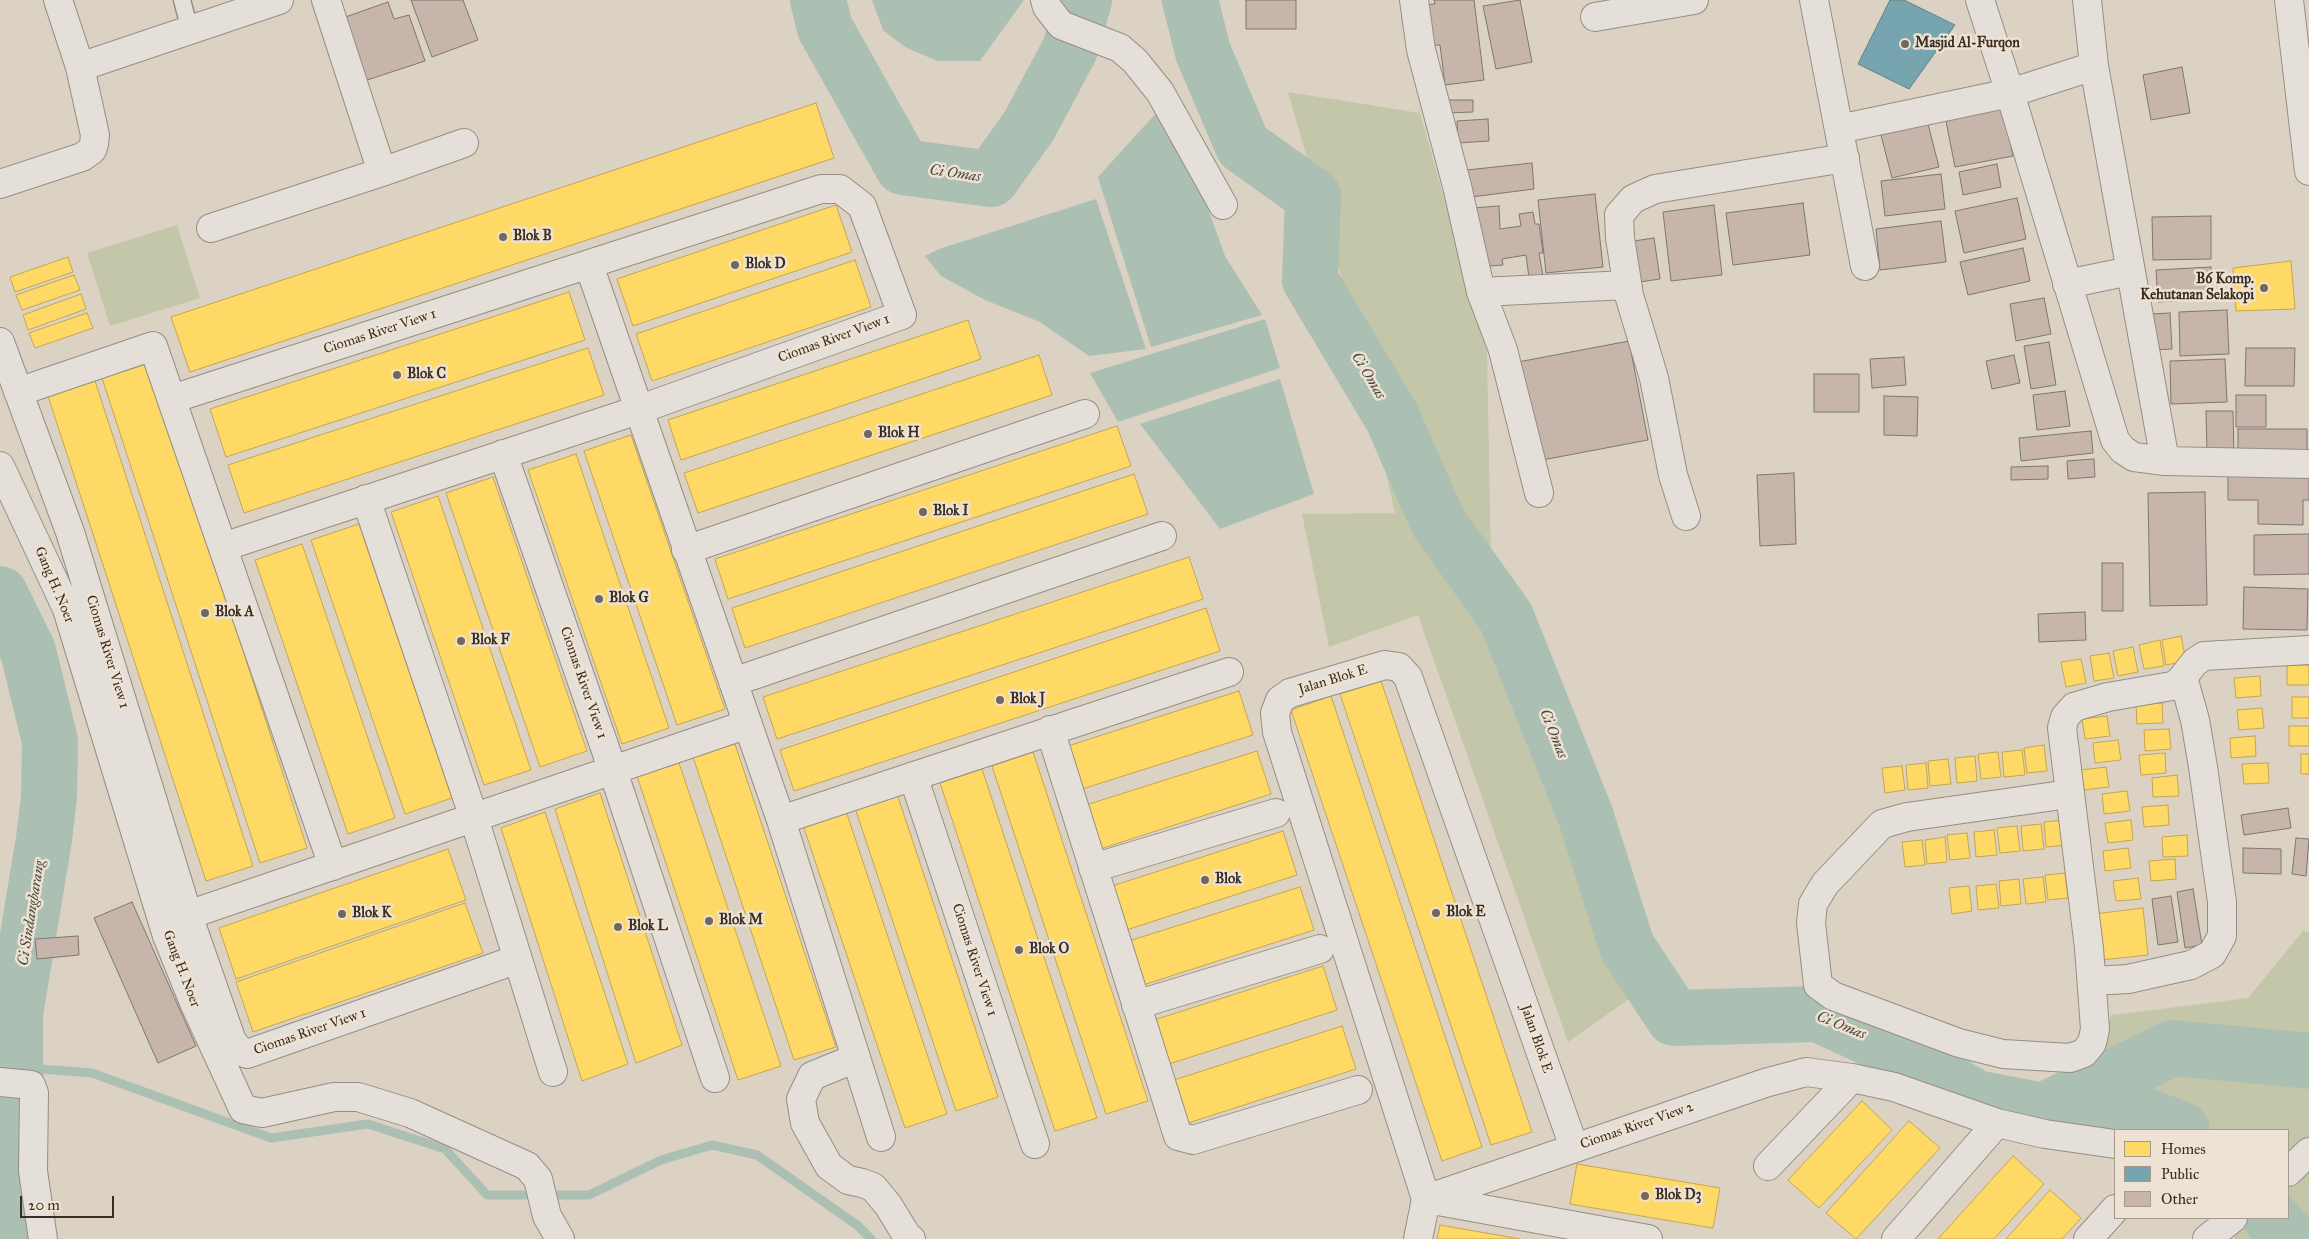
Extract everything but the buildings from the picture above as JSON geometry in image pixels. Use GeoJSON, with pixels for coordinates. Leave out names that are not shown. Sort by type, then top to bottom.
{"type":"FeatureCollection","features":[{"type":"Feature","properties":{"kind":"street"},"geometry":{"type":"LineString","coordinates":[[0,184],[82,157],[92,150],[95,135],[80,67],[58,0]]}},
{"type":"Feature","properties":{"kind":"street"},"geometry":{"type":"LineString","coordinates":[[80,67],[279,0]]}},
{"type":"Feature","properties":{"kind":"street"},"geometry":{"type":"LineString","coordinates":[[326,0],[382,172]]}},
{"type":"Feature","properties":{"kind":"street"},"geometry":{"type":"LineString","coordinates":[[1045,0],[1047,7],[1061,25],[1120,48],[1135,61],[1160,92],[1223,205]]}},
{"type":"Feature","properties":{"kind":"street"},"geometry":{"type":"LineString","coordinates":[[1414,0],[1421,50],[1457,186],[1481,292],[1503,350],[1539,493]]}},
{"type":"Feature","properties":{"kind":"street"},"geometry":{"type":"LineString","coordinates":[[1595,17],[1694,0]]}},
{"type":"Feature","properties":{"kind":"street"},"geometry":{"type":"LineString","coordinates":[[1814,0],[1865,266]]}},
{"type":"Feature","properties":{"kind":"street"},"geometry":{"type":"LineString","coordinates":[[1980,0],[2010,93],[2114,440],[2123,450],[2134,457],[2165,462],[2309,464]]}},
{"type":"Feature","properties":{"kind":"street"},"geometry":{"type":"LineString","coordinates":[[2087,0],[2094,66],[2165,462]]}},
{"type":"Feature","properties":{"kind":"street"},"geometry":{"type":"LineString","coordinates":[[2289,0],[2309,170]]}},
{"type":"Feature","properties":{"kind":"street"},"geometry":{"type":"LineString","coordinates":[[1839,129],[2010,93],[2094,66]]}},
{"type":"Feature","properties":{"kind":"street"},"geometry":{"type":"LineString","coordinates":[[211,228],[464,143]]}},
{"type":"Feature","properties":{"kind":"street"},"geometry":{"type":"LineString","coordinates":[[1686,516],[1673,475],[1654,378],[1635,320],[1627,285],[1620,238],[1619,215],[1634,199],[1655,189],[1844,158]]}},
{"type":"Feature","properties":{"kind":"street","name":"Ciomas River View 1"},"geometry":{"type":"LineString","coordinates":[[172,399],[821,189],[840,189],[862,206],[902,315],[638,410],[223,547]]}},
{"type":"Feature","properties":{"kind":"street"},"geometry":{"type":"LineString","coordinates":[[589,265],[686,550],[781,820],[881,1137]]}},
{"type":"Feature","properties":{"kind":"street"},"geometry":{"type":"LineString","coordinates":[[2067,284],[2130,271]]}},
{"type":"Feature","properties":{"kind":"street"},"geometry":{"type":"LineString","coordinates":[[1481,292],[1627,285]]}},
{"type":"Feature","properties":{"kind":"street"},"geometry":{"type":"LineString","coordinates":[[18,392],[153,346],[333,866]]}},
{"type":"Feature","properties":{"kind":"street","name":"Ciomas River View 1"},"geometry":{"type":"LineString","coordinates":[[4,352],[70,532],[188,915],[232,1041],[240,1051],[247,1054],[518,959]]}},
{"type":"Feature","properties":{"kind":"street"},"geometry":{"type":"LineString","coordinates":[[686,550],[1085,414]]}},
{"type":"Feature","properties":{"kind":"street","name":"Ciomas River View 1"},"geometry":{"type":"LineString","coordinates":[[503,454],[613,771],[715,1078]]}},
{"type":"Feature","properties":{"kind":"street","name":"Gang H. Noer"},"geometry":{"type":"LineString","coordinates":[[0,466],[67,609],[167,936],[194,1005],[243,1109],[262,1113],[334,1097],[358,1097],[410,1113],[527,1166],[538,1179],[553,1228]]}},
{"type":"Feature","properties":{"kind":"street"},"geometry":{"type":"LineString","coordinates":[[366,499],[474,818],[554,1072]]}},
{"type":"Feature","properties":{"kind":"street"},"geometry":{"type":"LineString","coordinates":[[733,682],[1162,536]]}},
{"type":"Feature","properties":{"kind":"street"},"geometry":{"type":"LineString","coordinates":[[2069,794],[1907,817],[1882,824],[1825,884],[1813,904],[1811,923],[1818,986],[1833,996],[1959,1043],[2003,1054],[2070,1058],[2084,1053],[2092,1043],[2095,1029],[2092,981],[2062,728],[2065,717],[2074,707],[2108,697],[2172,686],[2183,677],[2195,662],[2204,656],[2309,650]]}},
{"type":"Feature","properties":{"kind":"street","name":"Jalan Blok E"},"geometry":{"type":"LineString","coordinates":[[1426,1198],[1277,732],[1275,713],[1280,700],[1290,693],[1385,665],[1399,667],[1408,677],[1574,1147]]}},
{"type":"Feature","properties":{"kind":"street"},"geometry":{"type":"LineString","coordinates":[[781,820],[1229,672]]}},
{"type":"Feature","properties":{"kind":"street"},"geometry":{"type":"LineString","coordinates":[[2092,981],[2128,979],[2191,965],[2212,954],[2222,936],[2222,902],[2203,767],[2195,720],[2183,677]]}},
{"type":"Feature","properties":{"kind":"street"},"geometry":{"type":"LineString","coordinates":[[188,915],[748,724]]}},
{"type":"Feature","properties":{"kind":"street"},"geometry":{"type":"LineString","coordinates":[[1050,730],[1178,1136],[1193,1140],[1358,1090]]}},
{"type":"Feature","properties":{"kind":"street","name":"Ciomas River View 1"},"geometry":{"type":"LineString","coordinates":[[913,776],[1035,1144]]}},
{"type":"Feature","properties":{"kind":"street"},"geometry":{"type":"LineString","coordinates":[[1093,868],[1276,813]]}},
{"type":"Feature","properties":{"kind":"street"},"geometry":{"type":"LineString","coordinates":[[1136,1005],[1320,949]]}},
{"type":"Feature","properties":{"kind":"street"},"geometry":{"type":"LineString","coordinates":[[856,1058],[812,1076],[801,1099],[805,1122],[829,1166],[848,1180],[862,1182],[873,1187],[911,1239]]}},
{"type":"Feature","properties":{"kind":"street","name":"Ciomas River View 2"},"geometry":{"type":"LineString","coordinates":[[1426,1198],[1765,1083],[1806,1072],[1852,1078],[1894,1087],[1997,1123],[2045,1134],[2114,1144]]}},
{"type":"Feature","properties":{"kind":"street"},"geometry":{"type":"LineString","coordinates":[[1768,1166],[1852,1078]]}},
{"type":"Feature","properties":{"kind":"street"},"geometry":{"type":"LineString","coordinates":[[12,1082],[31,1085],[34,1092],[33,1171],[43,1239]]}},
{"type":"Feature","properties":{"kind":"street"},"geometry":{"type":"LineString","coordinates":[[1896,1239],[1997,1123]]}},
{"type":"Feature","properties":{"kind":"street"},"geometry":{"type":"LineString","coordinates":[[2289,1171],[2309,1152]]}},
{"type":"Feature","properties":{"kind":"street"},"geometry":{"type":"LineString","coordinates":[[1418,1239],[1426,1198],[1648,1239]]}},
{"type":"Feature","properties":{"kind":"street"},"geometry":{"type":"LineString","coordinates":[[2088,1239],[2114,1210]]}},
{"type":"Feature","properties":{"kind":"street"},"geometry":{"type":"LineString","coordinates":[[2207,1239],[2231,1219]]}},
{"type":"Feature","properties":{"kind":"lane"},"geometry":{"type":"LineString","coordinates":[[182,0],[190,30]]}},
{"type":"Feature","properties":{"kind":"shaded area"},"geometry":{"type":"Polygon","coordinates":[[[872,0],[1024,0],[980,61],[937,61],[905,47],[883,30],[872,0]]]}},
{"type":"Feature","properties":{"kind":"shaded area"},"geometry":{"type":"Polygon","coordinates":[[[1288,92],[1420,113],[1487,351],[1492,615],[1632,997],[1568,1042],[1418,615],[1329,647],[1302,514],[1395,513],[1340,272],[1288,92]]]}},
{"type":"Feature","properties":{"kind":"shaded area"},"geometry":{"type":"Polygon","coordinates":[[[1157,112],[1207,206],[1225,256],[1262,315],[1151,347],[1098,177],[1157,112]]]}},
{"type":"Feature","properties":{"kind":"shaded area"},"geometry":{"type":"Polygon","coordinates":[[[1096,199],[1146,349],[1089,356],[1040,322],[985,300],[941,276],[925,256],[939,249],[1096,199]]]}},
{"type":"Feature","properties":{"kind":"shaded area"},"geometry":{"type":"Polygon","coordinates":[[[177,225],[200,298],[110,326],[87,253],[177,225]]]}},
{"type":"Feature","properties":{"kind":"shaded area"},"geometry":{"type":"Polygon","coordinates":[[[1265,319],[1280,368],[1118,422],[1090,373],[1265,319]]]}},
{"type":"Feature","properties":{"kind":"shaded area"},"geometry":{"type":"Polygon","coordinates":[[[1280,379],[1314,494],[1220,529],[1140,424],[1280,379]]]}},
{"type":"Feature","properties":{"kind":"shaded area"},"geometry":{"type":"Polygon","coordinates":[[[2303,931],[2309,933],[2309,1239],[2235,1239],[2231,1219],[2289,1219],[2289,1129],[2130,1129],[2072,1090],[2112,1015],[2248,998],[2303,931]]]}},
{"type":"Feature","properties":{"kind":"waterway","name":"Ci Omas"},"geometry":{"type":"LineString","coordinates":[[818,0],[825,28],[903,167],[991,179],[1029,126],[1070,49],[1084,0]]}},
{"type":"Feature","properties":{"kind":"waterway","name":"Ci Omas"},"geometry":{"type":"LineString","coordinates":[[1190,0],[1203,52],[1243,146],[1313,196],[1310,280],[1392,417],[1438,522],[1506,617],[1586,817],[1627,947],[1674,1018],[1818,1014],[1892,1048],[1976,1098],[2044,1111],[2148,1117],[2179,1129]]}},
{"type":"Feature","properties":{"kind":"waterway","name":"Ci Sindangbarang"},"geometry":{"type":"LineString","coordinates":[[0,594],[28,651],[50,741],[49,797],[44,839],[15,1014],[15,1194],[24,1239]]}},
{"type":"Feature","properties":{"kind":"waterway"},"geometry":{"type":"LineString","coordinates":[[2047,1109],[2173,1048],[2309,1061]]}},
{"type":"Feature","properties":{"kind":"waterway"},"geometry":{"type":"LineString","coordinates":[[15,1067],[92,1073],[271,1138],[368,1124],[445,1149],[487,1195],[589,1195],[661,1160],[712,1145],[757,1155],[857,1225],[871,1239]]}},
{"type":"Feature","properties":{"kind":"waterway","name":"Ci Omas"},"geometry":{"type":"LineString","coordinates":[[2272,1219],[2291,1239]]}},
{"type":"Feature","properties":{"kind":"place","name":"Masjid Al-Furqon"},"geometry":{"type":"Point","coordinates":[1905,44]}},
{"type":"Feature","properties":{"kind":"place","name":"Blok B"},"geometry":{"type":"Point","coordinates":[503,237]}},
{"type":"Feature","properties":{"kind":"place","name":"Blok D"},"geometry":{"type":"Point","coordinates":[735,265]}},
{"type":"Feature","properties":{"kind":"place","name":"B6 Komp. Kehutanan Selakopi"},"geometry":{"type":"Point","coordinates":[2264,288]}},
{"type":"Feature","properties":{"kind":"place","name":"Blok C"},"geometry":{"type":"Point","coordinates":[397,375]}},
{"type":"Feature","properties":{"kind":"place","name":"Blok H"},"geometry":{"type":"Point","coordinates":[868,434]}},
{"type":"Feature","properties":{"kind":"place","name":"Blok I"},"geometry":{"type":"Point","coordinates":[923,512]}},
{"type":"Feature","properties":{"kind":"place","name":"Blok G"},"geometry":{"type":"Point","coordinates":[599,599]}},
{"type":"Feature","properties":{"kind":"place","name":"Blok A"},"geometry":{"type":"Point","coordinates":[205,613]}},
{"type":"Feature","properties":{"kind":"place","name":"Blok F"},"geometry":{"type":"Point","coordinates":[461,641]}},
{"type":"Feature","properties":{"kind":"place","name":"Blok J"},"geometry":{"type":"Point","coordinates":[1000,700]}},
{"type":"Feature","properties":{"kind":"place","name":"Blok"},"geometry":{"type":"Point","coordinates":[1205,880]}},
{"type":"Feature","properties":{"kind":"place","name":"Blok E"},"geometry":{"type":"Point","coordinates":[1436,913]}},
{"type":"Feature","properties":{"kind":"place","name":"Blok K"},"geometry":{"type":"Point","coordinates":[342,914]}},
{"type":"Feature","properties":{"kind":"place","name":"Blok M"},"geometry":{"type":"Point","coordinates":[709,921]}},
{"type":"Feature","properties":{"kind":"place","name":"Blok L"},"geometry":{"type":"Point","coordinates":[618,927]}},
{"type":"Feature","properties":{"kind":"place","name":"Blok O"},"geometry":{"type":"Point","coordinates":[1019,950]}},
{"type":"Feature","properties":{"kind":"place","name":"Blok D3"},"geometry":{"type":"Point","coordinates":[1645,1196]}}]}
